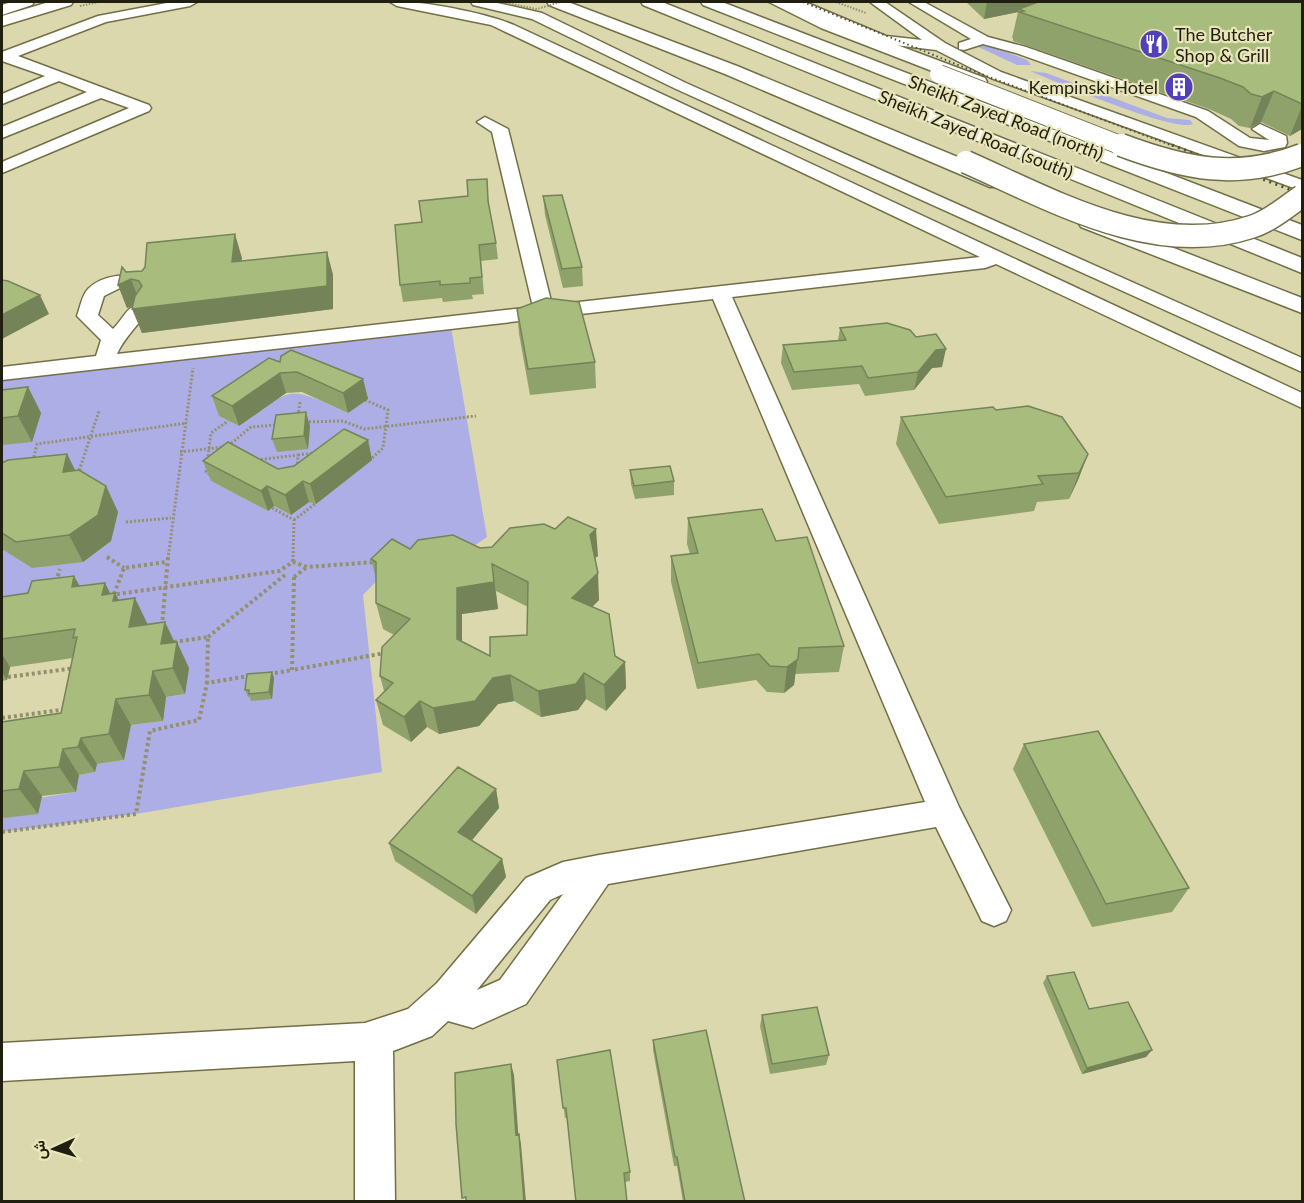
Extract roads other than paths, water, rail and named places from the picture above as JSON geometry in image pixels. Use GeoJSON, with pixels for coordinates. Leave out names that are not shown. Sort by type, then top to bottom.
{"type":"FeatureCollection","features":[{"type":"Feature","properties":{"kind":"highway"},"geometry":{"type":"LineString","coordinates":[[2,21],[66,2]]}},
{"type":"Feature","properties":{"kind":"highway"},"geometry":{"type":"LineString","coordinates":[[555,2],[740,68]]}},
{"type":"Feature","properties":{"kind":"highway"},"geometry":{"type":"LineString","coordinates":[[575,2],[1103,212],[1145,223],[1172,226],[1214,226],[1241,220],[1252,216],[1302,184]]}},
{"type":"Feature","properties":{"kind":"highway"},"geometry":{"type":"LineString","coordinates":[[591,2],[1120,235],[1302,306]]}},
{"type":"Feature","properties":{"kind":"highway"},"geometry":{"type":"LineString","coordinates":[[602,2],[740,68]]}},
{"type":"Feature","properties":{"kind":"highway","name":"Sheikh Zayed Road (south)"},"geometry":{"type":"LineString","coordinates":[[649,2],[1302,266]]}},
{"type":"Feature","properties":{"kind":"highway","name":"Sheikh Zayed Road (north)"},"geometry":{"type":"LineString","coordinates":[[709,2],[1302,232]]}},
{"type":"Feature","properties":{"kind":"highway"},"geometry":{"type":"LineString","coordinates":[[734,2],[892,49]]}},
{"type":"Feature","properties":{"kind":"highway"},"geometry":{"type":"LineString","coordinates":[[755,2],[892,49],[939,74],[1114,142],[1182,164],[1245,170],[1281,164],[1302,155]]}},
{"type":"Feature","properties":{"kind":"highway"},"geometry":{"type":"LineString","coordinates":[[769,2],[1240,186]]}},
{"type":"Feature","properties":{"kind":"highway"},"geometry":{"type":"LineString","coordinates":[[777,2],[827,24]]}},
{"type":"Feature","properties":{"kind":"highway"},"geometry":{"type":"LineString","coordinates":[[970,160],[1089,215],[1111,223],[1160,233],[1209,235],[1250,228],[1265,221],[1302,196]]}},
{"type":"Feature","properties":{"kind":"highway"},"geometry":{"type":"LineString","coordinates":[[1271,199],[1302,212]]}},
{"type":"Feature","properties":{"kind":"street"},"geometry":{"type":"LineString","coordinates":[[2,61],[103,19],[190,2]]}},
{"type":"Feature","properties":{"kind":"street"},"geometry":{"type":"LineString","coordinates":[[397,2],[495,22],[1302,401]]}},
{"type":"Feature","properties":{"kind":"street"},"geometry":{"type":"LineString","coordinates":[[477,2],[537,16],[700,95],[1302,366]]}},
{"type":"Feature","properties":{"kind":"street"},"geometry":{"type":"LineString","coordinates":[[795,2],[873,36],[892,49],[940,46],[960,49],[1011,74],[1048,85]]}},
{"type":"Feature","properties":{"kind":"street"},"geometry":{"type":"LineString","coordinates":[[825,2],[862,18],[873,36]]}},
{"type":"Feature","properties":{"kind":"street"},"geometry":{"type":"LineString","coordinates":[[870,2],[912,34],[910,41],[892,49]]}},
{"type":"Feature","properties":{"kind":"street"},"geometry":{"type":"LineString","coordinates":[[877,2],[940,46],[1012,81],[1302,184]]}},
{"type":"Feature","properties":{"kind":"street"},"geometry":{"type":"LineString","coordinates":[[892,2],[964,46],[1048,85],[1302,177]]}},
{"type":"Feature","properties":{"kind":"street"},"geometry":{"type":"LineString","coordinates":[[915,2],[937,13]]}},
{"type":"Feature","properties":{"kind":"street"},"geometry":{"type":"LineString","coordinates":[[921,2],[983,40],[1012,43],[1019,53],[1185,113],[1209,119]]}},
{"type":"Feature","properties":{"kind":"street"},"geometry":{"type":"LineString","coordinates":[[917,19],[954,7]]}},
{"type":"Feature","properties":{"kind":"street"},"geometry":{"type":"LineString","coordinates":[[963,29],[975,25],[1012,43],[1193,111],[1250,144],[1269,146],[1280,141],[1276,135],[1260,129]]}},
{"type":"Feature","properties":{"kind":"street"},"geometry":{"type":"LineString","coordinates":[[964,46],[983,40]]}},
{"type":"Feature","properties":{"kind":"street"},"geometry":{"type":"LineString","coordinates":[[2,61],[23,63],[142,108],[4,161]]}},
{"type":"Feature","properties":{"kind":"street"},"geometry":{"type":"LineString","coordinates":[[1004,66],[1040,68],[1172,116],[1185,113]]}},
{"type":"Feature","properties":{"kind":"street"},"geometry":{"type":"LineString","coordinates":[[2,85],[40,69]]}},
{"type":"Feature","properties":{"kind":"street"},"geometry":{"type":"LineString","coordinates":[[2,99],[59,76]]}},
{"type":"Feature","properties":{"kind":"street"},"geometry":{"type":"LineString","coordinates":[[2,117],[81,85]]}},
{"type":"Feature","properties":{"kind":"street"},"geometry":{"type":"LineString","coordinates":[[2,133],[101,92]]}},
{"type":"Feature","properties":{"kind":"street"},"geometry":{"type":"LineString","coordinates":[[1183,135],[1203,128],[1209,119]]}},
{"type":"Feature","properties":{"kind":"street"},"geometry":{"type":"LineString","coordinates":[[485,122],[500,129],[544,312]]}},
{"type":"Feature","properties":{"kind":"street"},"geometry":{"type":"LineString","coordinates":[[1246,158],[1287,150],[1302,144]]}},
{"type":"Feature","properties":{"kind":"street"},"geometry":{"type":"LineString","coordinates":[[2,373],[985,262],[996,257]]}},
{"type":"Feature","properties":{"kind":"street"},"geometry":{"type":"LineString","coordinates":[[104,362],[112,339],[123,332],[141,299],[140,283],[132,279],[112,282],[95,293],[87,316],[112,339]]}},
{"type":"Feature","properties":{"kind":"street"},"geometry":{"type":"LineString","coordinates":[[720,292],[945,812],[994,910]]}},
{"type":"Feature","properties":{"kind":"street"},"geometry":{"type":"LineString","coordinates":[[2,1062],[365,1042],[419,1023],[442,1002],[538,889],[563,877],[945,812]]}},
{"type":"Feature","properties":{"kind":"street"},"geometry":{"type":"LineString","coordinates":[[442,1002],[473,1010],[513,992],[599,870]]}},
{"type":"Feature","properties":{"kind":"street"},"geometry":{"type":"LineString","coordinates":[[374,1039],[375,1202]]}},
{"type":"Feature","properties":{"kind":"railway"},"geometry":{"type":"LineString","coordinates":[[803,2],[973,71],[1176,147]]}},
{"type":"Feature","properties":{"kind":"railway"},"geometry":{"type":"LineString","coordinates":[[1172,145],[1302,194]]}},
{"type":"Feature","properties":{"kind":"place","name":"The Butcher Shop & Grill"},"geometry":{"type":"Point","coordinates":[1154,44]}},
{"type":"Feature","properties":{"kind":"place","name":"Kempinski Hotel"},"geometry":{"type":"Point","coordinates":[1179,87]}}]}
